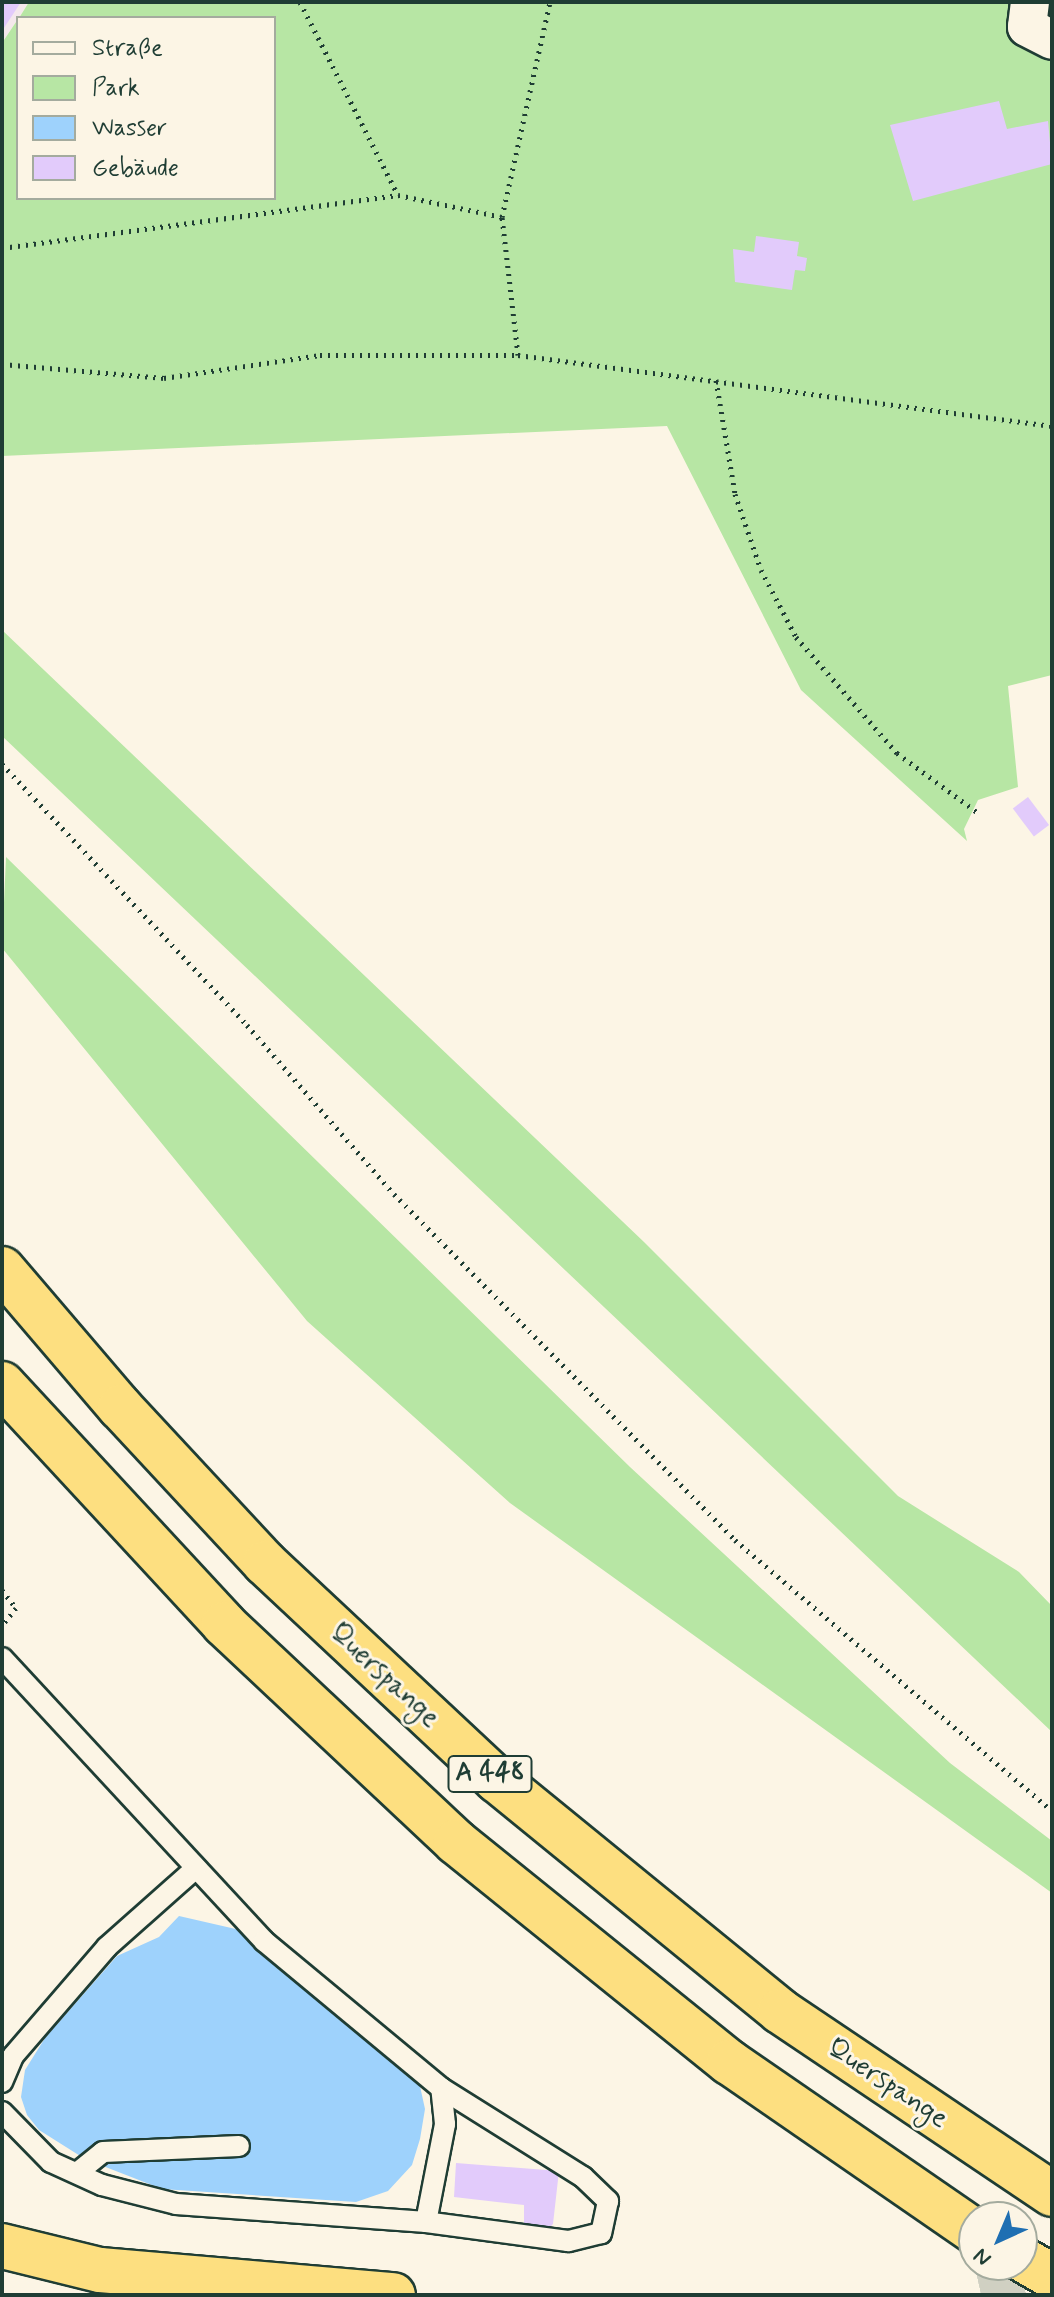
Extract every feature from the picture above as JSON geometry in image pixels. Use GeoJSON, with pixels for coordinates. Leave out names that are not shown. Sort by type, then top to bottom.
{"type":"FeatureCollection","features":[{"type":"Feature","properties":{"kind":"highway","name":"Querspange"},"geometry":{"type":"LineString","coordinates":[[2,1269],[120,1407],[265,1563],[497,1780],[780,2011],[1052,2194]]}},
{"type":"Feature","properties":{"kind":"highway","name":"A 448"},"geometry":{"type":"LineString","coordinates":[[2,1384],[224,1624],[456,1842],[729,2062],[958,2221]]}},
{"type":"Feature","properties":{"kind":"highway"},"geometry":{"type":"LineString","coordinates":[[2,2246],[100,2270],[393,2295]]}},
{"type":"Feature","properties":{"kind":"street"},"geometry":{"type":"LineString","coordinates":[[1030,2],[1027,27],[1052,40]]}},
{"type":"Feature","properties":{"kind":"lane"},"geometry":{"type":"LineString","coordinates":[[2,1658],[264,1941],[441,2088],[583,2177],[608,2201],[601,2233],[568,2241],[426,2222],[176,2204],[51,2162],[4,2119],[2,2112]]}},
{"type":"Feature","properties":{"kind":"lane"},"geometry":{"type":"LineString","coordinates":[[2,2082],[13,2056],[107,1947],[196,1868]]}},
{"type":"Feature","properties":{"kind":"lane"},"geometry":{"type":"LineString","coordinates":[[426,2222],[445,2124],[441,2088]]}},
{"type":"Feature","properties":{"kind":"lane"},"geometry":{"type":"LineString","coordinates":[[77,2173],[103,2152],[239,2146]]}},
{"type":"Feature","properties":{"kind":"path"},"geometry":{"type":"LineString","coordinates":[[300,2],[398,195]]}},
{"type":"Feature","properties":{"kind":"path"},"geometry":{"type":"LineString","coordinates":[[518,355],[502,217],[550,2]]}},
{"type":"Feature","properties":{"kind":"path"},"geometry":{"type":"LineString","coordinates":[[2,248],[398,195],[502,217]]}},
{"type":"Feature","properties":{"kind":"path"},"geometry":{"type":"LineString","coordinates":[[2,364],[164,378],[320,355],[518,355],[1052,426]]}},
{"type":"Feature","properties":{"kind":"path"},"geometry":{"type":"LineString","coordinates":[[716,380],[735,494],[761,570],[796,637],[897,753],[978,813]]}},
{"type":"Feature","properties":{"kind":"path"},"geometry":{"type":"LineString","coordinates":[[2,764],[247,1025],[394,1194],[735,1540],[1052,1811]]}},
{"type":"Feature","properties":{"kind":"path"},"geometry":{"type":"LineString","coordinates":[[2,1590],[16,1608],[2,1625]]}},
{"type":"Feature","properties":{"kind":"shaded area"},"geometry":{"type":"Polygon","coordinates":[[[2,2],[29,2],[20,16],[16,16],[16,22],[2,43],[2,2]]]}},
{"type":"Feature","properties":{"kind":"green space"},"geometry":{"type":"Polygon","coordinates":[[[29,2],[1052,2],[1052,675],[1008,686],[1018,787],[978,800],[964,829],[967,841],[801,690],[667,426],[2,456],[2,43],[16,22],[16,200],[276,200],[276,16],[20,16],[29,2]]]}},
{"type":"Feature","properties":{"kind":"green space"},"geometry":{"type":"Polygon","coordinates":[[[2,630],[644,1242],[898,1496],[1019,1572],[1052,1606],[1052,1732],[2,736],[2,630]]]}},
{"type":"Feature","properties":{"kind":"green space"},"geometry":{"type":"Polygon","coordinates":[[[6,857],[630,1467],[950,1763],[1052,1841],[1052,1893],[510,1503],[307,1321],[2,948],[6,857]]]}},
{"type":"Feature","properties":{"kind":"water"},"geometry":{"type":"Polygon","coordinates":[[[179,1916],[240,1930],[418,2077],[425,2109],[420,2139],[412,2165],[388,2191],[356,2202],[162,2189],[85,2159],[39,2130],[27,2115],[21,2097],[25,2070],[45,2038],[117,1956],[159,1937],[179,1916]]]}},
{"type":"Feature","properties":{"kind":"building"},"geometry":{"type":"Polygon","coordinates":[[[2,2],[21,2],[2,31],[2,2]]]}},
{"type":"Feature","properties":{"kind":"building"},"geometry":{"type":"Polygon","coordinates":[[[999,101],[1007,129],[1048,121],[1052,164],[913,201],[890,125],[999,101]]]}},
{"type":"Feature","properties":{"kind":"building"},"geometry":{"type":"Polygon","coordinates":[[[756,236],[799,242],[797,256],[807,258],[805,271],[795,270],[792,290],[735,282],[733,249],[754,252],[756,236]]]}},
{"type":"Feature","properties":{"kind":"building"},"geometry":{"type":"Polygon","coordinates":[[[1028,797],[1049,825],[1034,836],[1013,808],[1028,797]]]}},
{"type":"Feature","properties":{"kind":"building"},"geometry":{"type":"Polygon","coordinates":[[[456,2163],[559,2171],[553,2224],[546,2231],[524,2230],[524,2205],[454,2197],[456,2163]]]}},
{"type":"Feature","properties":{"kind":"tunnel"},"geometry":{"type":"LineString","coordinates":[[981,2295],[1052,2279]]}}]}
